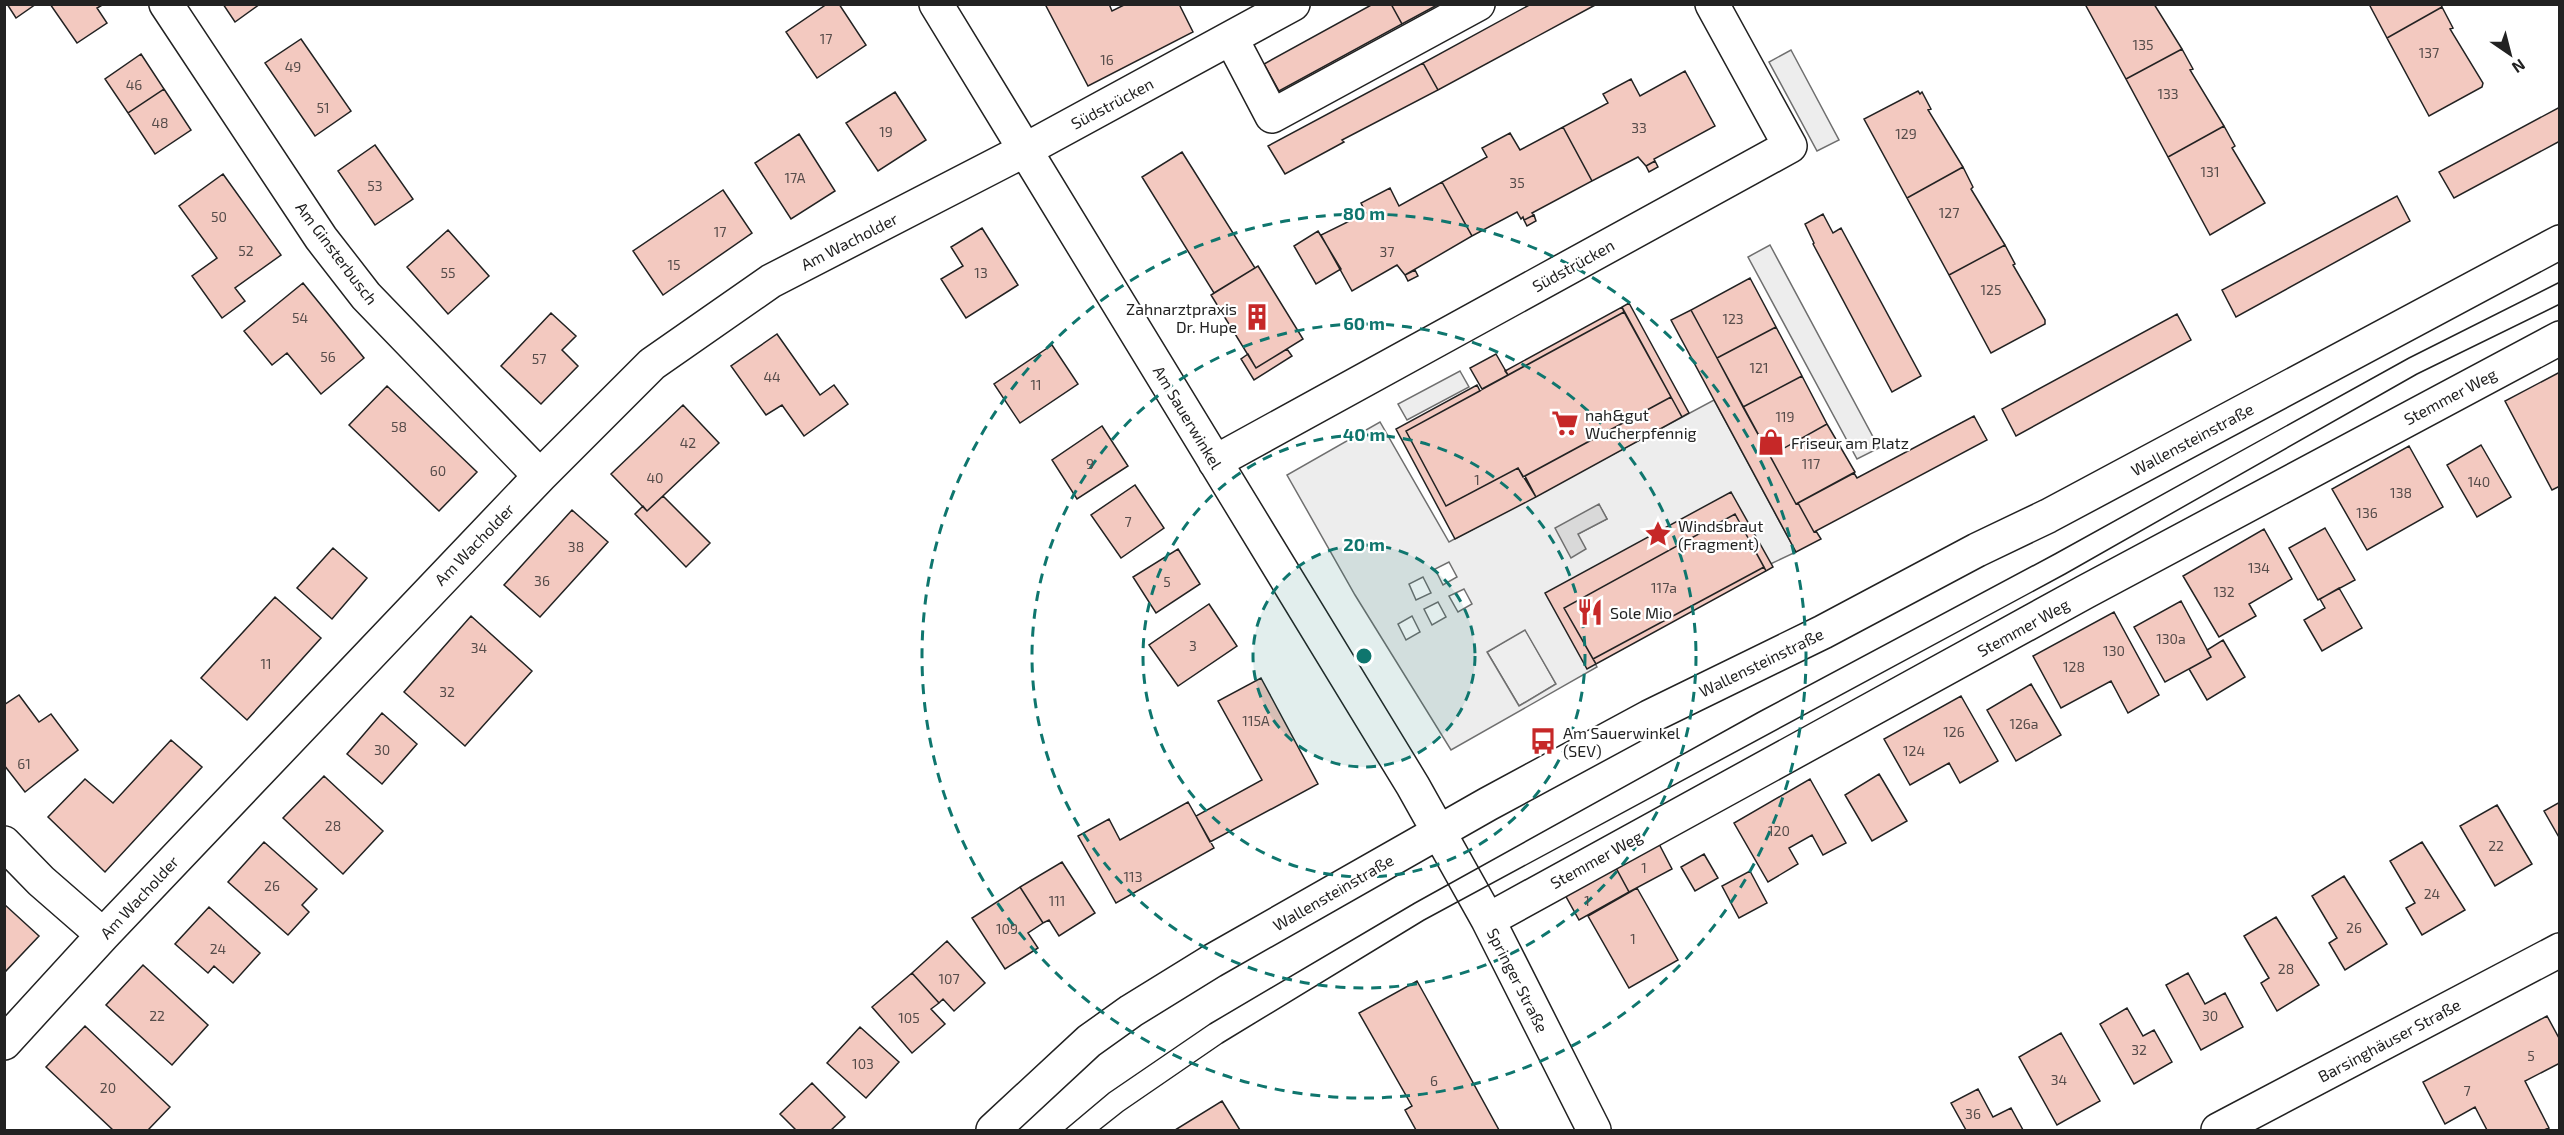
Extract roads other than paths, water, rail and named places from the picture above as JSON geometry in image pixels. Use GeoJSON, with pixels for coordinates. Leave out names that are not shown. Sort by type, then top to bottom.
{"type":"FeatureCollection","features":[{"type":"Feature","properties":{"kind":"street","name":"Am Ginsterbusch"},"geometry":{"type":"LineString","coordinates":[[166,4],[321,238],[366,296],[540,476]]}},
{"type":"Feature","properties":{"kind":"street","name":"Am Sauerwinkel"},"geometry":{"type":"LineString","coordinates":[[936,4],[1439,831]]}},
{"type":"Feature","properties":{"kind":"street","name":"Südstrücken"},"geometry":{"type":"LineString","coordinates":[[1025,150],[1293,4]]}},
{"type":"Feature","properties":{"kind":"street"},"geometry":{"type":"LineString","coordinates":[[1231,38],[1272,116],[1478,4]]}},
{"type":"Feature","properties":{"kind":"street","name":"Südstrücken"},"geometry":{"type":"LineString","coordinates":[[1215,462],[1790,146],[1712,4]]}},
{"type":"Feature","properties":{"kind":"street","name":"Am Wacholder"},"geometry":{"type":"LineString","coordinates":[[4,1043],[103,935],[540,476],[652,364],[771,281],[1025,150]]}},
{"type":"Feature","properties":{"kind":"street","name":"Wallensteinstraße"},"geometry":{"type":"LineString","coordinates":[[993,1131],[1089,1041],[1131,1011],[1212,961],[1439,831],[1649,717],[1822,632],[2058,510],[2559,242]]}},
{"type":"Feature","properties":{"kind":"street","name":"Stemmer Weg"},"geometry":{"type":"LineString","coordinates":[[1488,920],[2085,592],[2559,338]]}},
{"type":"Feature","properties":{"kind":"street","name":"Springer Straße"},"geometry":{"type":"LineString","coordinates":[[1439,831],[1488,920],[1594,1131]]}},
{"type":"Feature","properties":{"kind":"street"},"geometry":{"type":"LineString","coordinates":[[4,843],[41,880],[103,935]]}},
{"type":"Feature","properties":{"kind":"street","name":"Barsinghäuser Straße"},"geometry":{"type":"LineString","coordinates":[[2218,1131],[2558,956]]}},
{"type":"Feature","properties":{"kind":"tram line"},"geometry":{"type":"LineString","coordinates":[[1065,1130],[1109,1093],[1210,1024],[1415,903],[1759,712],[2055,554],[2409,358],[2560,282]]}},
{"type":"Feature","properties":{"kind":"tram line"},"geometry":{"type":"LineString","coordinates":[[1099,1130],[1222,1043],[1424,920],[2065,574],[2417,374],[2560,304]]}},
{"type":"Feature","properties":{"kind":"place","name":"Zahnarztpraxis Dr. Hupe"},"geometry":{"type":"Point","coordinates":[1257,317]}},
{"type":"Feature","properties":{"kind":"place","name":"nah&gut Wucherpfennig"},"geometry":{"type":"Point","coordinates":[1565,423]}},
{"type":"Feature","properties":{"kind":"place","name":"Friseur am Platz"},"geometry":{"type":"Point","coordinates":[1771,442]}},
{"type":"Feature","properties":{"kind":"place","name":"Windsbraut (Fragment)"},"geometry":{"type":"Point","coordinates":[1658,534]}},
{"type":"Feature","properties":{"kind":"place","name":"Sole Mio"},"geometry":{"type":"Point","coordinates":[1590,612]}},
{"type":"Feature","properties":{"kind":"place","name":"Am Sauerwinkel (SEV)"},"geometry":{"type":"Point","coordinates":[1543,741]}}]}
